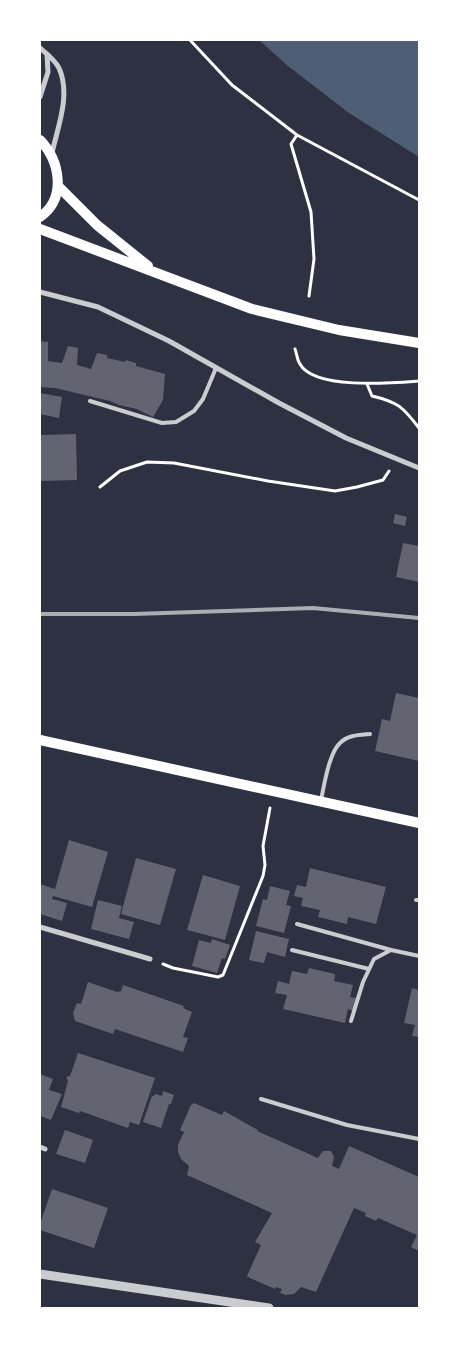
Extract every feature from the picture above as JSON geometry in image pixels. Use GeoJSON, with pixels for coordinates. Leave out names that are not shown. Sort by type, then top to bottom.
{"type":"FeatureCollection","features":[{"type":"Feature","properties":{"kind":"main road"},"geometry":{"type":"LineString","coordinates":[[40,140],[52,153],[57,169],[58,186],[53,202],[40,217]]}},
{"type":"Feature","properties":{"kind":"main road"},"geometry":{"type":"LineString","coordinates":[[58,186],[98,225],[157,272]]}},
{"type":"Feature","properties":{"kind":"main road"},"geometry":{"type":"LineString","coordinates":[[40,228],[252,309],[339,330],[419,343]]}},
{"type":"Feature","properties":{"kind":"main road"},"geometry":{"type":"LineString","coordinates":[[40,740],[419,823]]}},
{"type":"Feature","properties":{"kind":"street"},"geometry":{"type":"LineString","coordinates":[[40,48],[58,66],[62,78],[64,105],[52,153]]}},
{"type":"Feature","properties":{"kind":"street"},"geometry":{"type":"LineString","coordinates":[[40,97],[48,72],[47,54]]}},
{"type":"Feature","properties":{"kind":"street"},"geometry":{"type":"LineString","coordinates":[[40,292],[98,307],[169,341],[278,403],[346,438],[419,468]]}},
{"type":"Feature","properties":{"kind":"street"},"geometry":{"type":"LineString","coordinates":[[40,927],[150,959]]}},
{"type":"Feature","properties":{"kind":"street"},"geometry":{"type":"LineString","coordinates":[[40,1274],[270,1308]]}},
{"type":"Feature","properties":{"kind":"lane"},"geometry":{"type":"LineString","coordinates":[[90,401],[162,423],[176,422],[194,411],[203,399],[216,368]]}},
{"type":"Feature","properties":{"kind":"lane"},"geometry":{"type":"LineString","coordinates":[[320,802],[332,758],[339,744],[355,735],[370,734]]}},
{"type":"Feature","properties":{"kind":"lane"},"geometry":{"type":"LineString","coordinates":[[297,924],[419,956]]}},
{"type":"Feature","properties":{"kind":"lane"},"geometry":{"type":"LineString","coordinates":[[292,950],[369,969]]}},
{"type":"Feature","properties":{"kind":"lane"},"geometry":{"type":"LineString","coordinates":[[351,1021],[363,982],[374,959],[391,950]]}},
{"type":"Feature","properties":{"kind":"lane"},"geometry":{"type":"LineString","coordinates":[[261,1099],[348,1125],[419,1139]]}},
{"type":"Feature","properties":{"kind":"path"},"geometry":{"type":"LineString","coordinates":[[190,40],[232,85],[297,135],[419,200]]}},
{"type":"Feature","properties":{"kind":"path"},"geometry":{"type":"LineString","coordinates":[[297,135],[292,144],[311,212],[314,259],[309,296]]}},
{"type":"Feature","properties":{"kind":"path"},"geometry":{"type":"LineString","coordinates":[[295,349],[300,364],[310,374],[339,381],[367,384],[419,381]]}},
{"type":"Feature","properties":{"kind":"path"},"geometry":{"type":"LineString","coordinates":[[367,384],[372,396],[391,400],[419,428]]}},
{"type":"Feature","properties":{"kind":"path"},"geometry":{"type":"LineString","coordinates":[[100,486],[120,471],[146,462],[174,463],[268,481],[335,490],[358,488],[382,480],[389,470]]}},
{"type":"Feature","properties":{"kind":"path"},"geometry":{"type":"LineString","coordinates":[[150,959],[173,968],[218,977],[223,975],[263,876],[265,865],[263,846],[273,792]]}},
{"type":"Feature","properties":{"kind":"water"},"geometry":{"type":"Polygon","coordinates":[[[259,40],[419,40],[419,157],[349,113],[288,66],[259,40]]]}},
{"type":"Feature","properties":{"kind":"building"},"geometry":{"type":"Polygon","coordinates":[[[40,341],[48,342],[48,361],[62,363],[68,346],[78,348],[77,365],[91,369],[97,353],[107,355],[107,358],[136,363],[136,366],[165,374],[163,400],[153,417],[137,409],[110,401],[55,388],[40,387],[40,341]]]}},
{"type":"Feature","properties":{"kind":"building"},"geometry":{"type":"Polygon","coordinates":[[[40,393],[62,397],[59,418],[40,414],[40,393]]]}},
{"type":"Feature","properties":{"kind":"building"},"geometry":{"type":"Polygon","coordinates":[[[76,434],[77,480],[40,481],[40,435],[76,434]]]}},
{"type":"Feature","properties":{"kind":"building"},"geometry":{"type":"Polygon","coordinates":[[[395,514],[407,517],[405,526],[393,523],[395,514]]]}},
{"type":"Feature","properties":{"kind":"building"},"geometry":{"type":"Polygon","coordinates":[[[403,543],[419,546],[419,582],[396,577],[403,543]]]}},
{"type":"Feature","properties":{"kind":"building"},"geometry":{"type":"Polygon","coordinates":[[[396,693],[419,698],[419,761],[375,751],[382,719],[390,721],[396,693]]]}},
{"type":"Feature","properties":{"kind":"building"},"geometry":{"type":"Polygon","coordinates":[[[69,840],[108,852],[92,907],[53,896],[52,899],[67,903],[62,921],[40,914],[40,884],[55,889],[69,840]]]}},
{"type":"Feature","properties":{"kind":"building"},"geometry":{"type":"Polygon","coordinates":[[[136,858],[176,869],[160,925],[121,914],[136,858]]]}},
{"type":"Feature","properties":{"kind":"building"},"geometry":{"type":"Polygon","coordinates":[[[310,868],[386,887],[376,924],[348,917],[347,924],[318,917],[320,910],[301,906],[303,898],[294,896],[297,885],[306,887],[310,868]]]}},
{"type":"Feature","properties":{"kind":"building"},"geometry":{"type":"Polygon","coordinates":[[[203,875],[240,886],[225,940],[187,930],[203,875]]]}},
{"type":"Feature","properties":{"kind":"building"},"geometry":{"type":"Polygon","coordinates":[[[270,886],[290,891],[286,905],[291,906],[284,933],[256,926],[263,899],[267,900],[270,886]]]}},
{"type":"Feature","properties":{"kind":"building"},"geometry":{"type":"Polygon","coordinates":[[[98,900],[122,906],[119,918],[134,922],[129,939],[91,929],[98,900]]]}},
{"type":"Feature","properties":{"kind":"building"},"geometry":{"type":"Polygon","coordinates":[[[256,931],[289,939],[285,957],[267,952],[264,963],[249,960],[256,931]]]}},
{"type":"Feature","properties":{"kind":"building"},"geometry":{"type":"Polygon","coordinates":[[[212,939],[230,945],[225,959],[222,958],[217,973],[192,966],[199,940],[211,943],[212,939]]]}},
{"type":"Feature","properties":{"kind":"building"},"geometry":{"type":"Polygon","coordinates":[[[309,968],[335,974],[334,981],[353,985],[350,997],[356,998],[353,1011],[348,1009],[345,1023],[283,1009],[287,995],[275,993],[278,981],[289,984],[292,971],[307,974],[309,968]]]}},
{"type":"Feature","properties":{"kind":"building"},"geometry":{"type":"Polygon","coordinates":[[[88,982],[117,992],[121,991],[123,985],[184,1006],[183,1008],[192,1012],[183,1037],[188,1038],[183,1052],[115,1029],[113,1034],[75,1021],[73,1013],[77,1003],[81,1004],[88,982]]]}},
{"type":"Feature","properties":{"kind":"building"},"geometry":{"type":"Polygon","coordinates":[[[412,988],[419,990],[419,1037],[412,1036],[415,1025],[404,1023],[412,988]]]}},
{"type":"Feature","properties":{"kind":"building"},"geometry":{"type":"Polygon","coordinates":[[[78,1053],[155,1078],[139,1125],[130,1122],[128,1128],[80,1111],[79,1113],[61,1107],[68,1081],[66,1077],[70,1076],[78,1053]]]}},
{"type":"Feature","properties":{"kind":"building"},"geometry":{"type":"Polygon","coordinates":[[[40,1074],[53,1079],[49,1090],[62,1094],[51,1120],[40,1116],[40,1074]]]}},
{"type":"Feature","properties":{"kind":"building"},"geometry":{"type":"Polygon","coordinates":[[[163,1091],[174,1095],[161,1128],[143,1122],[152,1096],[155,1094],[162,1096],[163,1091]]]}},
{"type":"Feature","properties":{"kind":"building"},"geometry":{"type":"Polygon","coordinates":[[[194,1103],[222,1115],[224,1111],[257,1131],[318,1158],[323,1151],[331,1151],[334,1157],[332,1166],[339,1169],[349,1146],[419,1177],[419,1251],[411,1247],[417,1235],[378,1218],[376,1221],[365,1216],[366,1213],[354,1208],[316,1292],[301,1287],[294,1294],[286,1295],[280,1293],[282,1289],[276,1287],[275,1289],[250,1278],[247,1276],[261,1245],[255,1242],[272,1213],[187,1175],[189,1166],[181,1159],[178,1145],[184,1132],[180,1130],[191,1105],[194,1103]]]}},
{"type":"Feature","properties":{"kind":"building"},"geometry":{"type":"Polygon","coordinates":[[[65,1130],[93,1140],[85,1163],[56,1154],[65,1130]]]}},
{"type":"Feature","properties":{"kind":"building"},"geometry":{"type":"Polygon","coordinates":[[[52,1189],[108,1208],[94,1248],[40,1230],[40,1224],[52,1189]]]}},
{"type":"Feature","properties":{"kind":"railway"},"geometry":{"type":"LineString","coordinates":[[40,614],[134,614],[313,608],[419,618]]}}]}
